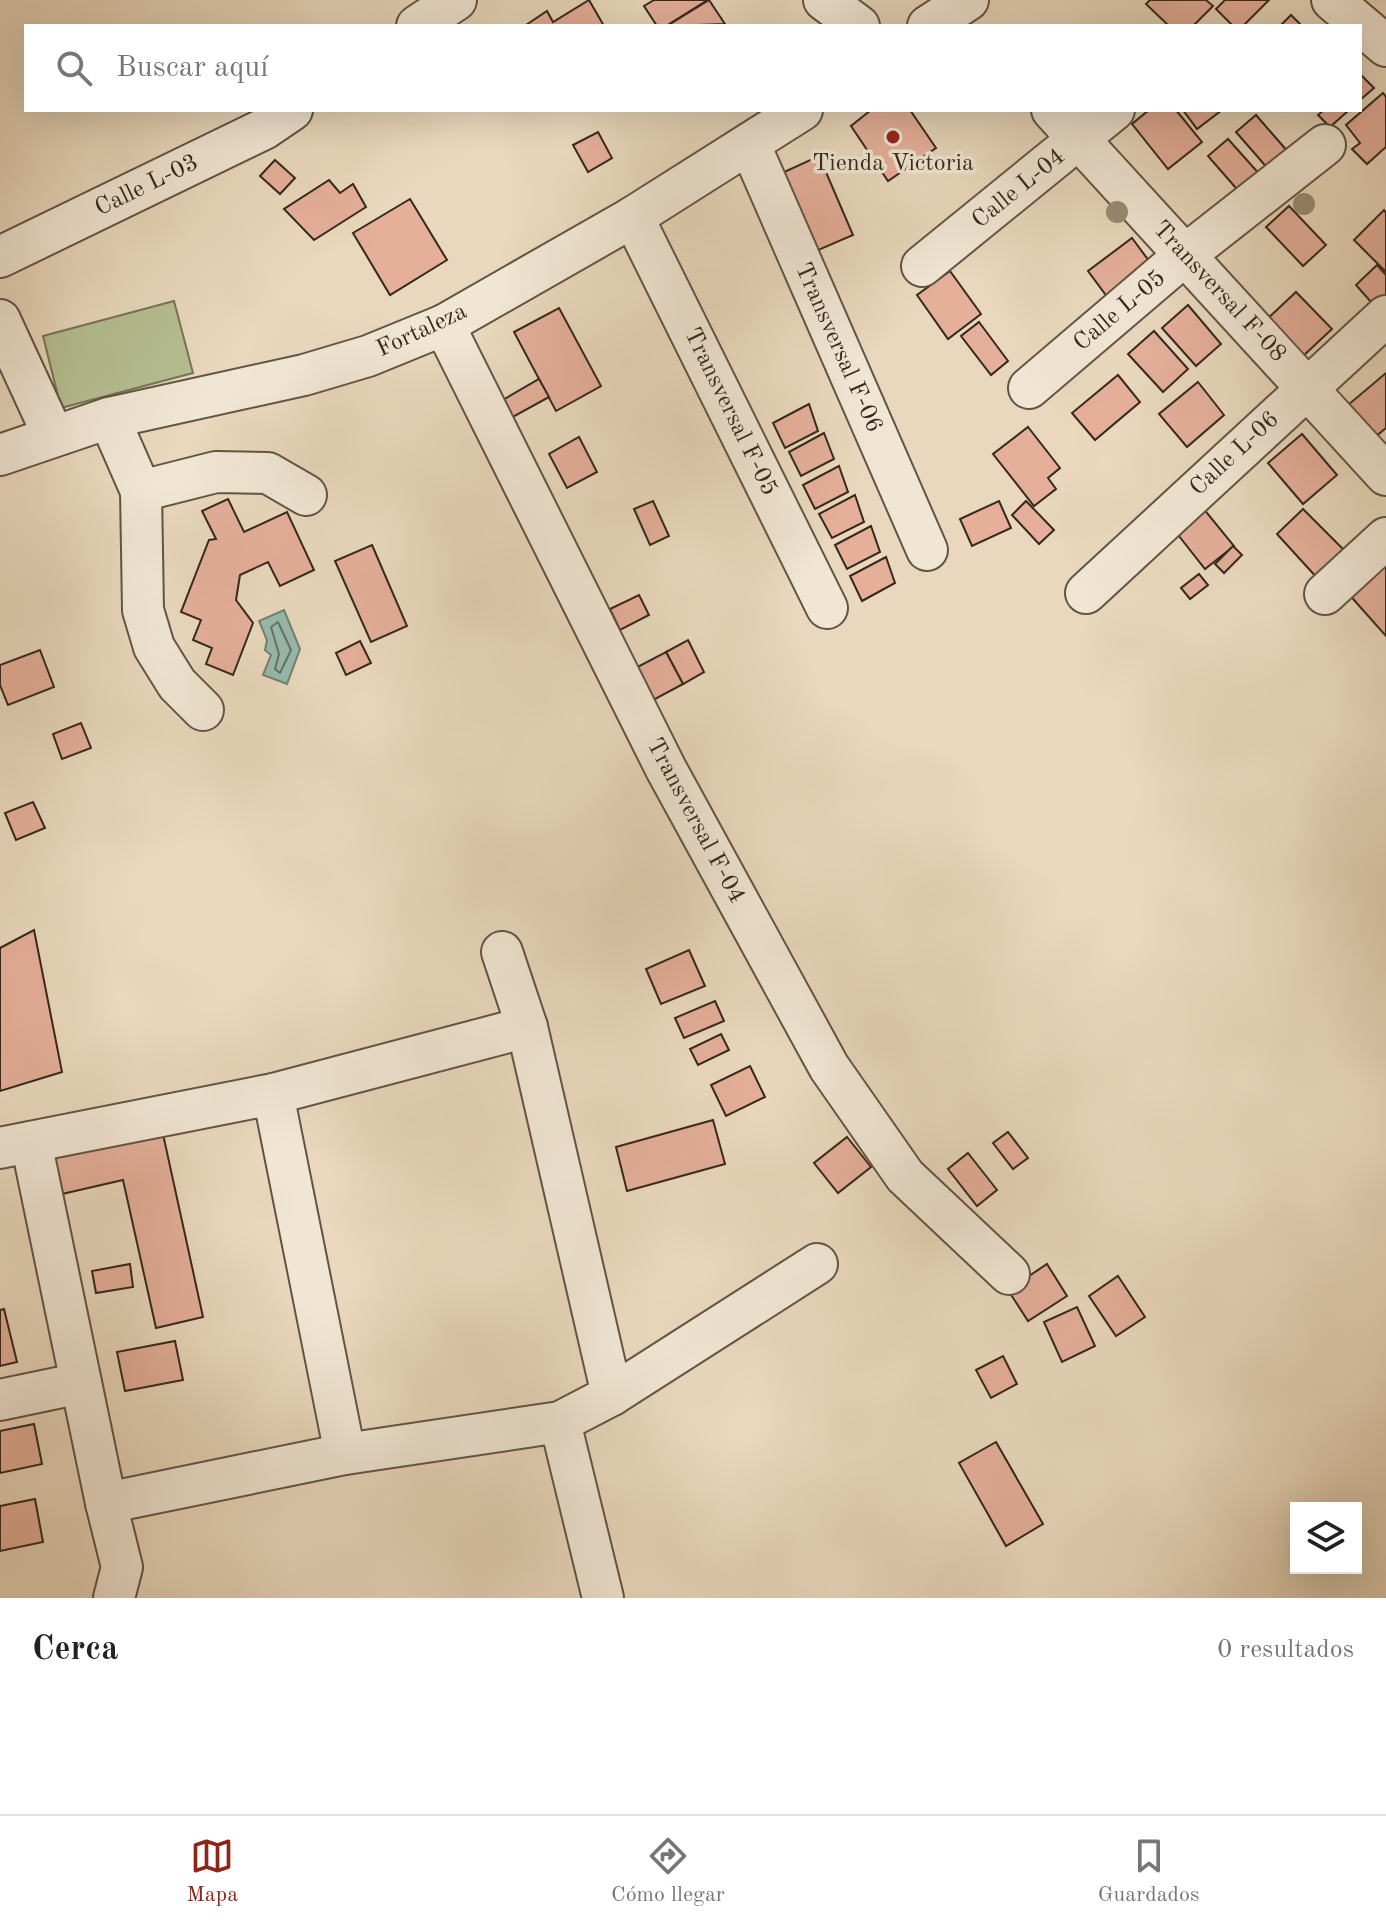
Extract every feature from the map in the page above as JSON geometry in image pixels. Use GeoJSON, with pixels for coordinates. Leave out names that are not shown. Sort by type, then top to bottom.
{"type":"FeatureCollection","features":[{"type":"Feature","properties":{"kind":"street"},"geometry":{"type":"LineString","coordinates":[[420,24],[456,0]]}},
{"type":"Feature","properties":{"kind":"street"},"geometry":{"type":"LineString","coordinates":[[824,0],[856,24]]}},
{"type":"Feature","properties":{"kind":"street"},"geometry":{"type":"LineString","coordinates":[[1332,0],[1360,24]]}},
{"type":"Feature","properties":{"kind":"street"},"geometry":{"type":"LineString","coordinates":[[933,24],[971,10]]}},
{"type":"Feature","properties":{"kind":"street"},"geometry":{"type":"LineString","coordinates":[[1362,26],[1386,46]]}},
{"type":"Feature","properties":{"kind":"street","name":"Calle L-03"},"geometry":{"type":"LineString","coordinates":[[0,257],[264,129],[289,112]]}},
{"type":"Feature","properties":{"kind":"street","name":"Fortaleza"},"geometry":{"type":"LineString","coordinates":[[0,455],[109,418],[304,375],[368,356],[444,325],[633,217],[799,112]]}},
{"type":"Feature","properties":{"kind":"street","name":"Transversal F-08"},"geometry":{"type":"LineString","coordinates":[[1054,112],[1386,475]]}},
{"type":"Feature","properties":{"kind":"street","name":"Calle L-04"},"geometry":{"type":"LineString","coordinates":[[922,266],[1112,112]]}},
{"type":"Feature","properties":{"kind":"street","name":"Transversal F-06"},"geometry":{"type":"LineString","coordinates":[[750,145],[927,550]]}},
{"type":"Feature","properties":{"kind":"street","name":"Calle L-05"},"geometry":{"type":"LineString","coordinates":[[1029,388],[1185,255],[1325,145]]}},
{"type":"Feature","properties":{"kind":"street","name":"Transversal F-05"},"geometry":{"type":"LineString","coordinates":[[633,217],[827,608]]}},
{"type":"Feature","properties":{"kind":"street","name":"Calle L-06"},"geometry":{"type":"LineString","coordinates":[[1086,593],[1386,316]]}},
{"type":"Feature","properties":{"kind":"street"},"geometry":{"type":"LineString","coordinates":[[0,320],[53,435]]}},
{"type":"Feature","properties":{"kind":"street","name":"Transversal F-04"},"geometry":{"type":"LineString","coordinates":[[444,325],[666,769],[829,1067],[905,1176],[1009,1274]]}},
{"type":"Feature","properties":{"kind":"street"},"geometry":{"type":"LineString","coordinates":[[109,418],[141,491],[143,610],[154,647],[177,684],[203,710]]}},
{"type":"Feature","properties":{"kind":"street"},"geometry":{"type":"LineString","coordinates":[[141,491],[216,472],[268,473],[306,495]]}},
{"type":"Feature","properties":{"kind":"street"},"geometry":{"type":"LineString","coordinates":[[1325,594],[1386,538]]}},
{"type":"Feature","properties":{"kind":"street"},"geometry":{"type":"LineString","coordinates":[[502,952],[527,1027],[612,1395]]}},
{"type":"Feature","properties":{"kind":"street"},"geometry":{"type":"LineString","coordinates":[[114,1598],[122,1567],[81,1383],[15,1145],[273,1094],[527,1027]]}},
{"type":"Feature","properties":{"kind":"street"},"geometry":{"type":"LineString","coordinates":[[273,1094],[345,1454]]}},
{"type":"Feature","properties":{"kind":"street"},"geometry":{"type":"LineString","coordinates":[[106,1503],[345,1454],[560,1422],[612,1395],[817,1264]]}},
{"type":"Feature","properties":{"kind":"street"},"geometry":{"type":"LineString","coordinates":[[0,1400],[81,1383]]}},
{"type":"Feature","properties":{"kind":"street"},"geometry":{"type":"LineString","coordinates":[[560,1422],[603,1598]]}},
{"type":"Feature","properties":{"kind":"green space"},"geometry":{"type":"Polygon","coordinates":[[[174,301],[193,373],[61,408],[43,336],[174,301]]]}},
{"type":"Feature","properties":{"kind":"water"},"geometry":{"type":"Polygon","coordinates":[[[284,610],[300,649],[287,684],[263,675],[271,655],[265,650],[267,640],[259,621],[284,610]]]}},
{"type":"Feature","properties":{"kind":"building"},"geometry":{"type":"Polygon","coordinates":[[[589,0],[603,24],[528,24],[547,11],[553,22],[589,0]]]}},
{"type":"Feature","properties":{"kind":"building"},"geometry":{"type":"Polygon","coordinates":[[[654,0],[706,1],[669,24],[656,24],[644,6],[654,0]]]}},
{"type":"Feature","properties":{"kind":"building"},"geometry":{"type":"Polygon","coordinates":[[[709,0],[725,24],[670,24],[709,0]]]}},
{"type":"Feature","properties":{"kind":"building"},"geometry":{"type":"Polygon","coordinates":[[[1150,0],[1206,0],[1213,6],[1195,24],[1167,24],[1146,4],[1150,0]]]}},
{"type":"Feature","properties":{"kind":"building"},"geometry":{"type":"Polygon","coordinates":[[[1225,0],[1269,0],[1245,24],[1231,24],[1216,9],[1225,0]]]}},
{"type":"Feature","properties":{"kind":"building"},"geometry":{"type":"Polygon","coordinates":[[[1291,15],[1300,24],[1282,24],[1291,15]]]}},
{"type":"Feature","properties":{"kind":"building"},"geometry":{"type":"Polygon","coordinates":[[[1362,76],[1374,88],[1362,98],[1362,76]]]}},
{"type":"Feature","properties":{"kind":"building"},"geometry":{"type":"Polygon","coordinates":[[[1383,93],[1386,97],[1386,147],[1367,164],[1352,149],[1360,143],[1346,125],[1383,93]]]}},
{"type":"Feature","properties":{"kind":"building","name":"Tienda Victoria"},"geometry":{"type":"Polygon","coordinates":[[[868,112],[911,112],[936,148],[888,181],[851,126],[868,112]]]}},
{"type":"Feature","properties":{"kind":"building"},"geometry":{"type":"Polygon","coordinates":[[[1147,112],[1178,112],[1202,142],[1168,169],[1132,124],[1147,112]]]}},
{"type":"Feature","properties":{"kind":"building"},"geometry":{"type":"Polygon","coordinates":[[[1184,112],[1219,112],[1197,129],[1184,112]]]}},
{"type":"Feature","properties":{"kind":"building"},"geometry":{"type":"Polygon","coordinates":[[[1322,112],[1347,112],[1330,127],[1318,115],[1322,112]]]}},
{"type":"Feature","properties":{"kind":"building"},"geometry":{"type":"Polygon","coordinates":[[[1256,115],[1289,153],[1270,171],[1236,132],[1256,115]]]}},
{"type":"Feature","properties":{"kind":"building"},"geometry":{"type":"Polygon","coordinates":[[[598,132],[612,158],[588,172],[573,145],[598,132]]]}},
{"type":"Feature","properties":{"kind":"building"},"geometry":{"type":"Polygon","coordinates":[[[1228,139],[1262,177],[1242,195],[1208,156],[1228,139]]]}},
{"type":"Feature","properties":{"kind":"building"},"geometry":{"type":"Polygon","coordinates":[[[819,156],[853,235],[816,251],[782,173],[819,156]]]}},
{"type":"Feature","properties":{"kind":"building"},"geometry":{"type":"Polygon","coordinates":[[[275,160],[295,178],[280,194],[260,176],[275,160]]]}},
{"type":"Feature","properties":{"kind":"building"},"geometry":{"type":"Polygon","coordinates":[[[329,180],[340,193],[353,184],[366,207],[314,240],[284,209],[329,180]]]}},
{"type":"Feature","properties":{"kind":"building"},"geometry":{"type":"Polygon","coordinates":[[[410,199],[447,260],[390,295],[353,233],[410,199]]]}},
{"type":"Feature","properties":{"kind":"building"},"geometry":{"type":"Polygon","coordinates":[[[1289,206],[1326,245],[1303,266],[1266,227],[1289,206]]]}},
{"type":"Feature","properties":{"kind":"building"},"geometry":{"type":"Polygon","coordinates":[[[1384,210],[1386,213],[1386,272],[1354,240],[1384,210]]]}},
{"type":"Feature","properties":{"kind":"building"},"geometry":{"type":"Polygon","coordinates":[[[1132,238],[1158,273],[1114,306],[1088,271],[1132,238]]]}},
{"type":"Feature","properties":{"kind":"building"},"geometry":{"type":"Polygon","coordinates":[[[1377,265],[1386,275],[1386,304],[1379,311],[1356,285],[1377,265]]]}},
{"type":"Feature","properties":{"kind":"building"},"geometry":{"type":"Polygon","coordinates":[[[950,271],[981,314],[948,339],[917,295],[950,271]]]}},
{"type":"Feature","properties":{"kind":"building"},"geometry":{"type":"Polygon","coordinates":[[[1296,292],[1332,329],[1302,357],[1266,320],[1296,292]]]}},
{"type":"Feature","properties":{"kind":"building"},"geometry":{"type":"Polygon","coordinates":[[[1188,305],[1221,344],[1196,366],[1162,328],[1188,305]]]}},
{"type":"Feature","properties":{"kind":"building"},"geometry":{"type":"Polygon","coordinates":[[[559,308],[601,386],[556,411],[514,332],[559,308]]]}},
{"type":"Feature","properties":{"kind":"building"},"geometry":{"type":"Polygon","coordinates":[[[979,322],[1008,361],[991,375],[961,336],[979,322]]]}},
{"type":"Feature","properties":{"kind":"building"},"geometry":{"type":"Polygon","coordinates":[[[1154,331],[1188,369],[1163,392],[1128,354],[1154,331]]]}},
{"type":"Feature","properties":{"kind":"building"},"geometry":{"type":"Polygon","coordinates":[[[1386,373],[1386,428],[1375,437],[1348,405],[1386,373]]]}},
{"type":"Feature","properties":{"kind":"building"},"geometry":{"type":"Polygon","coordinates":[[[1118,375],[1140,402],[1095,440],[1072,413],[1118,375]]]}},
{"type":"Feature","properties":{"kind":"building"},"geometry":{"type":"Polygon","coordinates":[[[539,379],[549,397],[511,418],[501,401],[539,379]]]}},
{"type":"Feature","properties":{"kind":"building"},"geometry":{"type":"Polygon","coordinates":[[[1198,382],[1224,415],[1187,447],[1159,414],[1198,382]]]}},
{"type":"Feature","properties":{"kind":"building"},"geometry":{"type":"Polygon","coordinates":[[[809,404],[818,431],[785,448],[773,423],[809,404]]]}},
{"type":"Feature","properties":{"kind":"building"},"geometry":{"type":"Polygon","coordinates":[[[1028,427],[1060,468],[1048,478],[1056,489],[1034,506],[993,454],[1028,427]]]}},
{"type":"Feature","properties":{"kind":"building"},"geometry":{"type":"Polygon","coordinates":[[[824,433],[834,459],[801,476],[789,452],[824,433]]]}},
{"type":"Feature","properties":{"kind":"building"},"geometry":{"type":"Polygon","coordinates":[[[1302,434],[1337,475],[1303,504],[1268,463],[1302,434]]]}},
{"type":"Feature","properties":{"kind":"building"},"geometry":{"type":"Polygon","coordinates":[[[579,437],[597,472],[567,488],[549,454],[579,437]]]}},
{"type":"Feature","properties":{"kind":"building"},"geometry":{"type":"Polygon","coordinates":[[[839,466],[848,492],[815,509],[803,485],[839,466]]]}},
{"type":"Feature","properties":{"kind":"building"},"geometry":{"type":"Polygon","coordinates":[[[855,495],[864,522],[832,538],[819,514],[855,495]]]}},
{"type":"Feature","properties":{"kind":"building"},"geometry":{"type":"Polygon","coordinates":[[[228,499],[244,532],[287,512],[314,570],[280,586],[268,562],[240,575],[236,600],[253,623],[233,675],[206,664],[212,648],[193,640],[201,620],[181,612],[209,540],[216,539],[202,511],[228,499]]]}},
{"type":"Feature","properties":{"kind":"building"},"geometry":{"type":"Polygon","coordinates":[[[653,501],[669,536],[650,545],[634,509],[653,501]]]}},
{"type":"Feature","properties":{"kind":"building"},"geometry":{"type":"Polygon","coordinates":[[[999,501],[1011,528],[972,546],[960,519],[999,501]]]}},
{"type":"Feature","properties":{"kind":"building"},"geometry":{"type":"Polygon","coordinates":[[[1026,501],[1054,530],[1039,544],[1012,515],[1026,501]]]}},
{"type":"Feature","properties":{"kind":"building"},"geometry":{"type":"Polygon","coordinates":[[[1203,508],[1234,546],[1205,569],[1175,531],[1203,508]]]}},
{"type":"Feature","properties":{"kind":"building"},"geometry":{"type":"Polygon","coordinates":[[[1303,509],[1346,552],[1319,580],[1277,534],[1303,509]]]}},
{"type":"Feature","properties":{"kind":"building"},"geometry":{"type":"Polygon","coordinates":[[[871,526],[880,552],[847,569],[835,545],[871,526]]]}},
{"type":"Feature","properties":{"kind":"building"},"geometry":{"type":"Polygon","coordinates":[[[372,545],[407,626],[371,642],[335,561],[372,545]]]}},
{"type":"Feature","properties":{"kind":"building"},"geometry":{"type":"Polygon","coordinates":[[[1233,546],[1242,555],[1224,573],[1215,564],[1233,546]]]}},
{"type":"Feature","properties":{"kind":"building"},"geometry":{"type":"Polygon","coordinates":[[[1386,555],[1386,636],[1346,591],[1386,555]]]}},
{"type":"Feature","properties":{"kind":"building"},"geometry":{"type":"Polygon","coordinates":[[[886,557],[895,583],[862,601],[850,576],[886,557]]]}},
{"type":"Feature","properties":{"kind":"building"},"geometry":{"type":"Polygon","coordinates":[[[1199,574],[1208,585],[1190,599],[1181,588],[1199,574]]]}},
{"type":"Feature","properties":{"kind":"building"},"geometry":{"type":"Polygon","coordinates":[[[639,595],[649,615],[620,630],[610,609],[639,595]]]}},
{"type":"Feature","properties":{"kind":"building"},"geometry":{"type":"Polygon","coordinates":[[[688,640],[704,672],[683,684],[666,652],[688,640]]]}},
{"type":"Feature","properties":{"kind":"building"},"geometry":{"type":"Polygon","coordinates":[[[360,641],[371,663],[346,675],[336,653],[360,641]]]}},
{"type":"Feature","properties":{"kind":"building"},"geometry":{"type":"Polygon","coordinates":[[[40,650],[54,687],[8,705],[0,685],[0,665],[40,650]]]}},
{"type":"Feature","properties":{"kind":"building"},"geometry":{"type":"Polygon","coordinates":[[[666,652],[683,684],[644,705],[626,673],[666,652]]]}},
{"type":"Feature","properties":{"kind":"building"},"geometry":{"type":"Polygon","coordinates":[[[81,723],[91,748],[62,759],[53,734],[81,723]]]}},
{"type":"Feature","properties":{"kind":"building"},"geometry":{"type":"Polygon","coordinates":[[[33,802],[45,828],[16,840],[5,813],[33,802]]]}},
{"type":"Feature","properties":{"kind":"building"},"geometry":{"type":"Polygon","coordinates":[[[34,930],[62,1072],[0,1091],[0,948],[34,930]]]}},
{"type":"Feature","properties":{"kind":"building"},"geometry":{"type":"Polygon","coordinates":[[[689,950],[705,986],[661,1004],[646,969],[689,950]]]}},
{"type":"Feature","properties":{"kind":"building"},"geometry":{"type":"Polygon","coordinates":[[[715,1001],[724,1021],[684,1038],[675,1018],[715,1001]]]}},
{"type":"Feature","properties":{"kind":"building"},"geometry":{"type":"Polygon","coordinates":[[[721,1034],[729,1050],[698,1065],[690,1049],[721,1034]]]}},
{"type":"Feature","properties":{"kind":"building"},"geometry":{"type":"Polygon","coordinates":[[[750,1066],[765,1097],[726,1116],[711,1085],[750,1066]]]}},
{"type":"Feature","properties":{"kind":"building"},"geometry":{"type":"Polygon","coordinates":[[[713,1120],[725,1164],[627,1191],[616,1147],[713,1120]]]}},
{"type":"Feature","properties":{"kind":"building"},"geometry":{"type":"Polygon","coordinates":[[[161,1125],[203,1317],[156,1328],[123,1180],[62,1194],[52,1150],[161,1125]]]}},
{"type":"Feature","properties":{"kind":"building"},"geometry":{"type":"Polygon","coordinates":[[[1008,1132],[1028,1158],[1013,1169],[993,1143],[1008,1132]]]}},
{"type":"Feature","properties":{"kind":"building"},"geometry":{"type":"Polygon","coordinates":[[[847,1137],[871,1167],[838,1193],[814,1163],[847,1137]]]}},
{"type":"Feature","properties":{"kind":"building"},"geometry":{"type":"Polygon","coordinates":[[[968,1153],[997,1190],[977,1206],[948,1169],[968,1153]]]}},
{"type":"Feature","properties":{"kind":"building"},"geometry":{"type":"Polygon","coordinates":[[[130,1264],[133,1287],[96,1293],[92,1271],[130,1264]]]}},
{"type":"Feature","properties":{"kind":"building"},"geometry":{"type":"Polygon","coordinates":[[[1047,1264],[1067,1296],[1028,1321],[1008,1290],[1047,1264]]]}},
{"type":"Feature","properties":{"kind":"building"},"geometry":{"type":"Polygon","coordinates":[[[1118,1276],[1145,1317],[1116,1336],[1089,1296],[1118,1276]]]}},
{"type":"Feature","properties":{"kind":"building"},"geometry":{"type":"Polygon","coordinates":[[[1077,1307],[1095,1346],[1062,1362],[1044,1322],[1077,1307]]]}},
{"type":"Feature","properties":{"kind":"building"},"geometry":{"type":"Polygon","coordinates":[[[4,1309],[17,1362],[0,1366],[0,1310],[4,1309]]]}},
{"type":"Feature","properties":{"kind":"building"},"geometry":{"type":"Polygon","coordinates":[[[175,1341],[183,1380],[125,1391],[117,1352],[175,1341]]]}},
{"type":"Feature","properties":{"kind":"building"},"geometry":{"type":"Polygon","coordinates":[[[1003,1356],[1017,1384],[991,1398],[976,1370],[1003,1356]]]}},
{"type":"Feature","properties":{"kind":"building"},"geometry":{"type":"Polygon","coordinates":[[[34,1424],[42,1464],[0,1473],[0,1431],[34,1424]]]}},
{"type":"Feature","properties":{"kind":"building"},"geometry":{"type":"Polygon","coordinates":[[[996,1442],[1043,1524],[1006,1546],[959,1463],[996,1442]]]}},
{"type":"Feature","properties":{"kind":"building"},"geometry":{"type":"Polygon","coordinates":[[[35,1499],[43,1542],[0,1551],[0,1506],[35,1499]]]}},
{"type":"Feature","properties":{"kind":"place","name":"Tienda Victoria"},"geometry":{"type":"Point","coordinates":[893,137]}}]}
